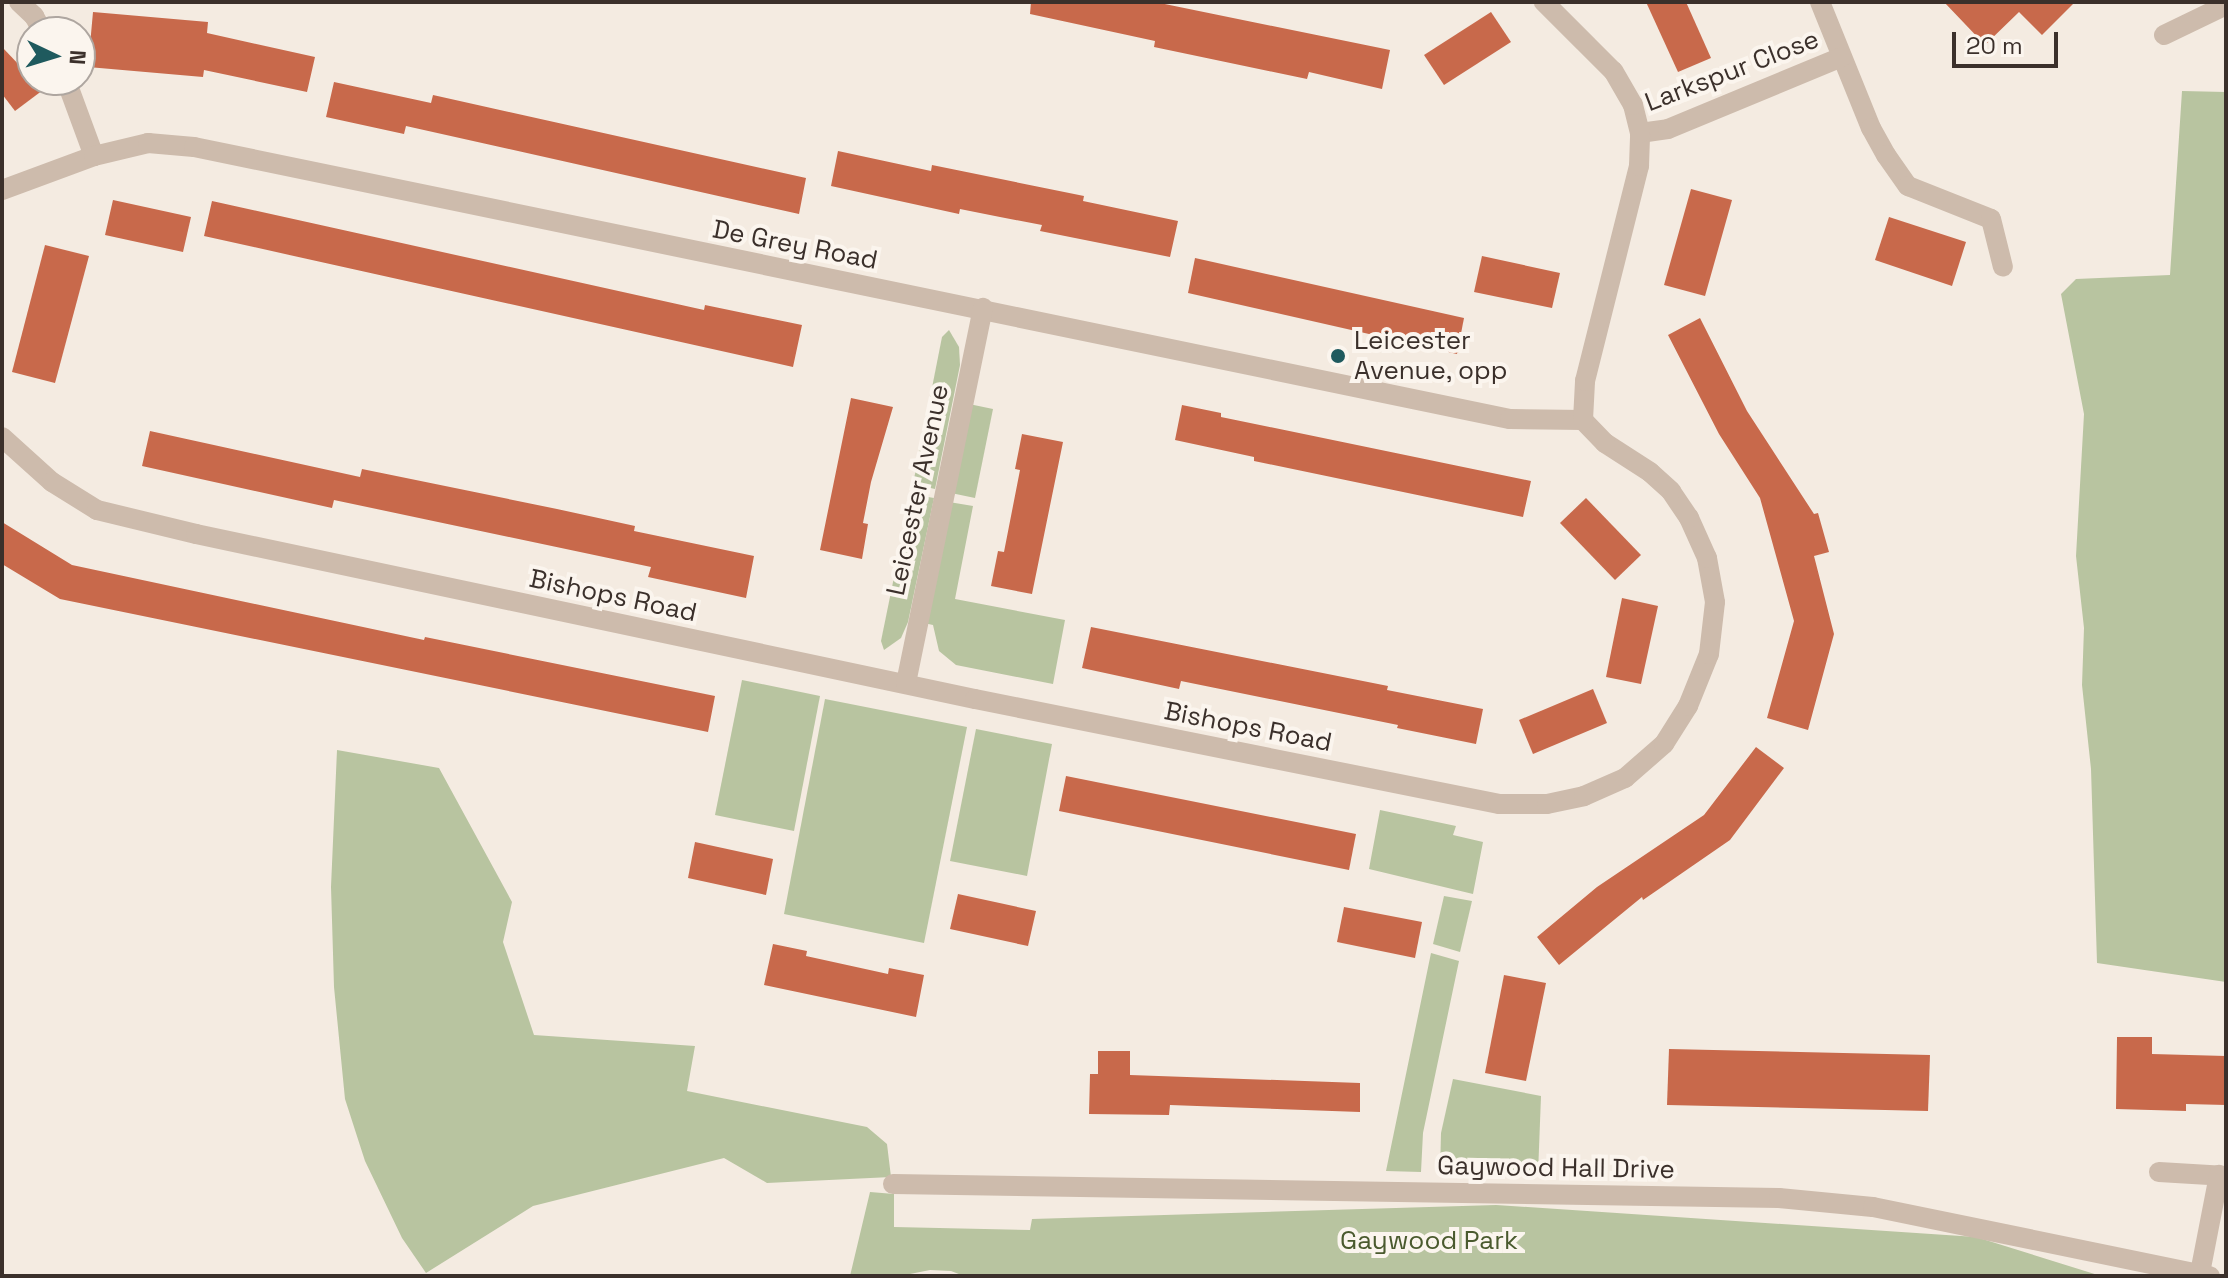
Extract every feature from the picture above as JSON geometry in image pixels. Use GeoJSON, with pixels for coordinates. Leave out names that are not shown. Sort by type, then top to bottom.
{"type":"FeatureCollection","features":[{"type":"Feature","properties":{"kind":"street"},"geometry":{"type":"LineString","coordinates":[[19,2],[34,16]]}},
{"type":"Feature","properties":{"kind":"street"},"geometry":{"type":"LineString","coordinates":[[1544,2],[1613,71],[1633,105],[1640,133],[1639,166],[1585,381],[1583,420]]}},
{"type":"Feature","properties":{"kind":"street","name":"Larkspur Close"},"geometry":{"type":"LineString","coordinates":[[1820,2],[1871,128],[1908,186],[1991,219],[2003,267]]}},
{"type":"Feature","properties":{"kind":"street"},"geometry":{"type":"LineString","coordinates":[[2164,35],[2226,5]]}},
{"type":"Feature","properties":{"kind":"street","name":"Larkspur Close"},"geometry":{"type":"LineString","coordinates":[[1640,133],[1668,129],[1842,57]]}},
{"type":"Feature","properties":{"kind":"street"},"geometry":{"type":"LineString","coordinates":[[72,96],[94,156]]}},
{"type":"Feature","properties":{"kind":"street","name":"De Grey Road"},"geometry":{"type":"LineString","coordinates":[[2,190],[94,156],[148,143],[194,147],[1510,419],[1583,420]]}},
{"type":"Feature","properties":{"kind":"street","name":"Leicester Avenue"},"geometry":{"type":"LineString","coordinates":[[906,683],[983,308]]}},
{"type":"Feature","properties":{"kind":"street","name":"Bishops Road"},"geometry":{"type":"LineString","coordinates":[[2,437],[52,482],[97,510],[196,534],[1499,804],[1547,804],[1584,796],[1625,778],[1664,744],[1688,706],[1709,654],[1715,602],[1707,558],[1689,518],[1671,491],[1650,472],[1605,443],[1583,420]]}},
{"type":"Feature","properties":{"kind":"street"},"geometry":{"type":"LineString","coordinates":[[2159,1172],[2223,1176],[2205,1275]]}},
{"type":"Feature","properties":{"kind":"street","name":"Gaywood Hall Drive"},"geometry":{"type":"LineString","coordinates":[[893,1184],[1779,1198],[1873,1207],[2205,1275]]}},
{"type":"Feature","properties":{"kind":"green space"},"geometry":{"type":"Polygon","coordinates":[[[2182,91],[2226,92],[2226,982],[2097,963],[2091,769],[2082,685],[2084,628],[2076,556],[2084,414],[2061,294],[2076,279],[2170,275],[2182,91]]]}},
{"type":"Feature","properties":{"kind":"green space"},"geometry":{"type":"Polygon","coordinates":[[[949,330],[959,347],[960,365],[935,489],[913,484],[942,337],[949,330]]]}},
{"type":"Feature","properties":{"kind":"green space"},"geometry":{"type":"Polygon","coordinates":[[[969,404],[993,409],[975,498],[951,493],[969,404]]]}},
{"type":"Feature","properties":{"kind":"green space"},"geometry":{"type":"Polygon","coordinates":[[[911,494],[934,498],[908,622],[901,638],[884,650],[881,641],[911,494]]]}},
{"type":"Feature","properties":{"kind":"green space"},"geometry":{"type":"Polygon","coordinates":[[[949,502],[973,506],[955,599],[1065,620],[1053,684],[956,665],[939,651],[933,625],[924,623],[949,502]]]}},
{"type":"Feature","properties":{"kind":"green space"},"geometry":{"type":"Polygon","coordinates":[[[742,680],[820,696],[794,831],[715,815],[742,680]]]}},
{"type":"Feature","properties":{"kind":"green space"},"geometry":{"type":"Polygon","coordinates":[[[825,699],[967,727],[924,943],[784,914],[825,699]]]}},
{"type":"Feature","properties":{"kind":"green space"},"geometry":{"type":"Polygon","coordinates":[[[976,729],[1052,744],[1027,876],[950,861],[976,729]]]}},
{"type":"Feature","properties":{"kind":"green space"},"geometry":{"type":"Polygon","coordinates":[[[337,750],[439,768],[512,902],[503,942],[534,1035],[695,1046],[687,1091],[867,1127],[887,1144],[891,1177],[767,1183],[724,1158],[533,1206],[426,1273],[402,1238],[365,1161],[345,1099],[334,987],[331,887],[337,750]]]}},
{"type":"Feature","properties":{"kind":"green space"},"geometry":{"type":"Polygon","coordinates":[[[1380,810],[1456,826],[1453,835],[1483,842],[1473,894],[1369,869],[1380,810]]]}},
{"type":"Feature","properties":{"kind":"green space"},"geometry":{"type":"Polygon","coordinates":[[[1444,896],[1472,901],[1460,952],[1433,944],[1444,896]]]}},
{"type":"Feature","properties":{"kind":"green space"},"geometry":{"type":"Polygon","coordinates":[[[1431,953],[1459,961],[1423,1133],[1421,1172],[1386,1171],[1431,953]]]}},
{"type":"Feature","properties":{"kind":"green space"},"geometry":{"type":"Polygon","coordinates":[[[1453,1079],[1541,1096],[1538,1174],[1440,1173],[1441,1133],[1453,1079]]]}},
{"type":"Feature","properties":{"kind":"green space","name":"Gaywood Park"},"geometry":{"type":"Polygon","coordinates":[[[870,1192],[894,1194],[894,1227],[1030,1230],[1032,1219],[1496,1205],[1976,1237],[2101,1276],[964,1276],[951,1271],[930,1270],[900,1276],[850,1276],[870,1192]]]}},
{"type":"Feature","properties":{"kind":"building"},"geometry":{"type":"Polygon","coordinates":[[[1031,2],[1155,2],[1390,50],[1382,89],[1309,72],[1307,79],[1154,47],[1155,41],[1030,14],[1031,2]]]}},
{"type":"Feature","properties":{"kind":"building"},"geometry":{"type":"Polygon","coordinates":[[[1646,2],[1686,2],[1711,58],[1678,72],[1646,2]]]}},
{"type":"Feature","properties":{"kind":"building"},"geometry":{"type":"Polygon","coordinates":[[[1944,2],[2075,2],[2042,35],[2019,12],[1985,45],[1944,2]]]}},
{"type":"Feature","properties":{"kind":"building"},"geometry":{"type":"Polygon","coordinates":[[[93,12],[208,22],[207,33],[315,57],[307,92],[204,70],[203,77],[96,68],[96,16],[93,16],[93,12]]]}},
{"type":"Feature","properties":{"kind":"building"},"geometry":{"type":"Polygon","coordinates":[[[1491,12],[1511,42],[1444,85],[1424,55],[1491,12]]]}},
{"type":"Feature","properties":{"kind":"building"},"geometry":{"type":"Polygon","coordinates":[[[2,47],[16,62],[16,96],[35,96],[15,111],[2,94],[2,47]]]}},
{"type":"Feature","properties":{"kind":"building"},"geometry":{"type":"Polygon","coordinates":[[[334,82],[431,103],[433,95],[806,178],[799,214],[406,126],[404,134],[326,117],[334,82]]]}},
{"type":"Feature","properties":{"kind":"building"},"geometry":{"type":"Polygon","coordinates":[[[838,151],[931,171],[932,165],[1084,196],[1083,201],[1178,221],[1170,257],[1040,231],[1042,225],[960,209],[959,214],[831,186],[838,151]]]}},
{"type":"Feature","properties":{"kind":"building"},"geometry":{"type":"Polygon","coordinates":[[[1691,189],[1732,200],[1705,296],[1664,285],[1691,189]]]}},
{"type":"Feature","properties":{"kind":"building"},"geometry":{"type":"Polygon","coordinates":[[[113,200],[191,217],[183,252],[105,235],[113,200]]]}},
{"type":"Feature","properties":{"kind":"building"},"geometry":{"type":"Polygon","coordinates":[[[212,201],[704,310],[705,305],[802,325],[793,367],[204,236],[212,201]]]}},
{"type":"Feature","properties":{"kind":"building"},"geometry":{"type":"Polygon","coordinates":[[[1889,217],[1966,242],[1952,286],[1875,260],[1889,217]]]}},
{"type":"Feature","properties":{"kind":"building"},"geometry":{"type":"Polygon","coordinates":[[[45,245],[89,256],[55,383],[12,372],[45,245]]]}},
{"type":"Feature","properties":{"kind":"building"},"geometry":{"type":"Polygon","coordinates":[[[1482,256],[1560,273],[1552,308],[1474,292],[1482,256]]]}},
{"type":"Feature","properties":{"kind":"building"},"geometry":{"type":"Polygon","coordinates":[[[1195,258],[1464,318],[1457,354],[1188,293],[1195,258]]]}},
{"type":"Feature","properties":{"kind":"building"},"geometry":{"type":"Polygon","coordinates":[[[1700,318],[1747,411],[1814,514],[1818,513],[1829,552],[1814,556],[1834,634],[1808,730],[1767,718],[1794,621],[1760,498],[1719,434],[1668,335],[1700,318]]]}},
{"type":"Feature","properties":{"kind":"building"},"geometry":{"type":"Polygon","coordinates":[[[851,398],[893,407],[871,482],[863,523],[868,524],[862,559],[820,550],[851,398]]]}},
{"type":"Feature","properties":{"kind":"building"},"geometry":{"type":"Polygon","coordinates":[[[1182,405],[1221,413],[1221,417],[1531,481],[1523,517],[1254,461],[1254,457],[1175,440],[1182,405]]]}},
{"type":"Feature","properties":{"kind":"building"},"geometry":{"type":"Polygon","coordinates":[[[150,431],[360,477],[362,469],[557,509],[635,526],[634,531],[754,556],[746,598],[648,577],[651,567],[334,500],[332,508],[142,466],[150,431]]]}},
{"type":"Feature","properties":{"kind":"building"},"geometry":{"type":"Polygon","coordinates":[[[1022,434],[1063,442],[1032,594],[991,586],[998,551],[1004,552],[1020,470],[1015,469],[1022,434]]]}},
{"type":"Feature","properties":{"kind":"building"},"geometry":{"type":"Polygon","coordinates":[[[1586,498],[1641,555],[1615,580],[1560,523],[1586,498]]]}},
{"type":"Feature","properties":{"kind":"building"},"geometry":{"type":"Polygon","coordinates":[[[2,522],[72,565],[424,640],[425,637],[715,696],[708,732],[60,599],[2,564],[2,522]]]}},
{"type":"Feature","properties":{"kind":"building"},"geometry":{"type":"Polygon","coordinates":[[[1622,598],[1658,606],[1641,684],[1606,677],[1622,598]]]}},
{"type":"Feature","properties":{"kind":"building"},"geometry":{"type":"Polygon","coordinates":[[[1091,627],[1388,686],[1387,690],[1483,709],[1476,744],[1181,681],[1179,689],[1082,668],[1091,627]]]}},
{"type":"Feature","properties":{"kind":"building"},"geometry":{"type":"Polygon","coordinates":[[[1593,689],[1607,723],[1533,754],[1519,720],[1593,689]]]}},
{"type":"Feature","properties":{"kind":"building"},"geometry":{"type":"Polygon","coordinates":[[[1756,747],[1784,768],[1730,840],[1643,900],[1642,897],[1559,965],[1537,937],[1597,887],[1704,815],[1756,747]]]}},
{"type":"Feature","properties":{"kind":"building"},"geometry":{"type":"Polygon","coordinates":[[[1066,776],[1356,834],[1349,870],[1059,811],[1066,776]]]}},
{"type":"Feature","properties":{"kind":"building"},"geometry":{"type":"Polygon","coordinates":[[[695,842],[773,859],[766,895],[688,878],[695,842]]]}},
{"type":"Feature","properties":{"kind":"building"},"geometry":{"type":"Polygon","coordinates":[[[958,894],[1036,911],[1028,946],[950,929],[958,894]]]}},
{"type":"Feature","properties":{"kind":"building"},"geometry":{"type":"Polygon","coordinates":[[[1344,907],[1422,922],[1415,958],[1337,942],[1344,907]]]}},
{"type":"Feature","properties":{"kind":"building"},"geometry":{"type":"Polygon","coordinates":[[[773,944],[807,951],[806,956],[888,974],[889,968],[924,975],[916,1017],[764,985],[773,944]]]}},
{"type":"Feature","properties":{"kind":"building"},"geometry":{"type":"Polygon","coordinates":[[[1504,975],[1546,983],[1526,1081],[1485,1073],[1504,975]]]}},
{"type":"Feature","properties":{"kind":"building"},"geometry":{"type":"Polygon","coordinates":[[[2117,1037],[2152,1037],[2152,1054],[2226,1056],[2226,1105],[2186,1104],[2186,1111],[2116,1109],[2117,1037]]]}},
{"type":"Feature","properties":{"kind":"building"},"geometry":{"type":"Polygon","coordinates":[[[1669,1049],[1930,1055],[1928,1111],[1667,1105],[1669,1049]]]}},
{"type":"Feature","properties":{"kind":"building"},"geometry":{"type":"Polygon","coordinates":[[[1098,1051],[1130,1051],[1130,1075],[1360,1083],[1360,1112],[1170,1105],[1169,1115],[1089,1114],[1090,1074],[1098,1074],[1098,1051]]]}},
{"type":"Feature","properties":{"kind":"place","name":"Leicester Avenue, opp"},"geometry":{"type":"Point","coordinates":[1338,356]}}]}
